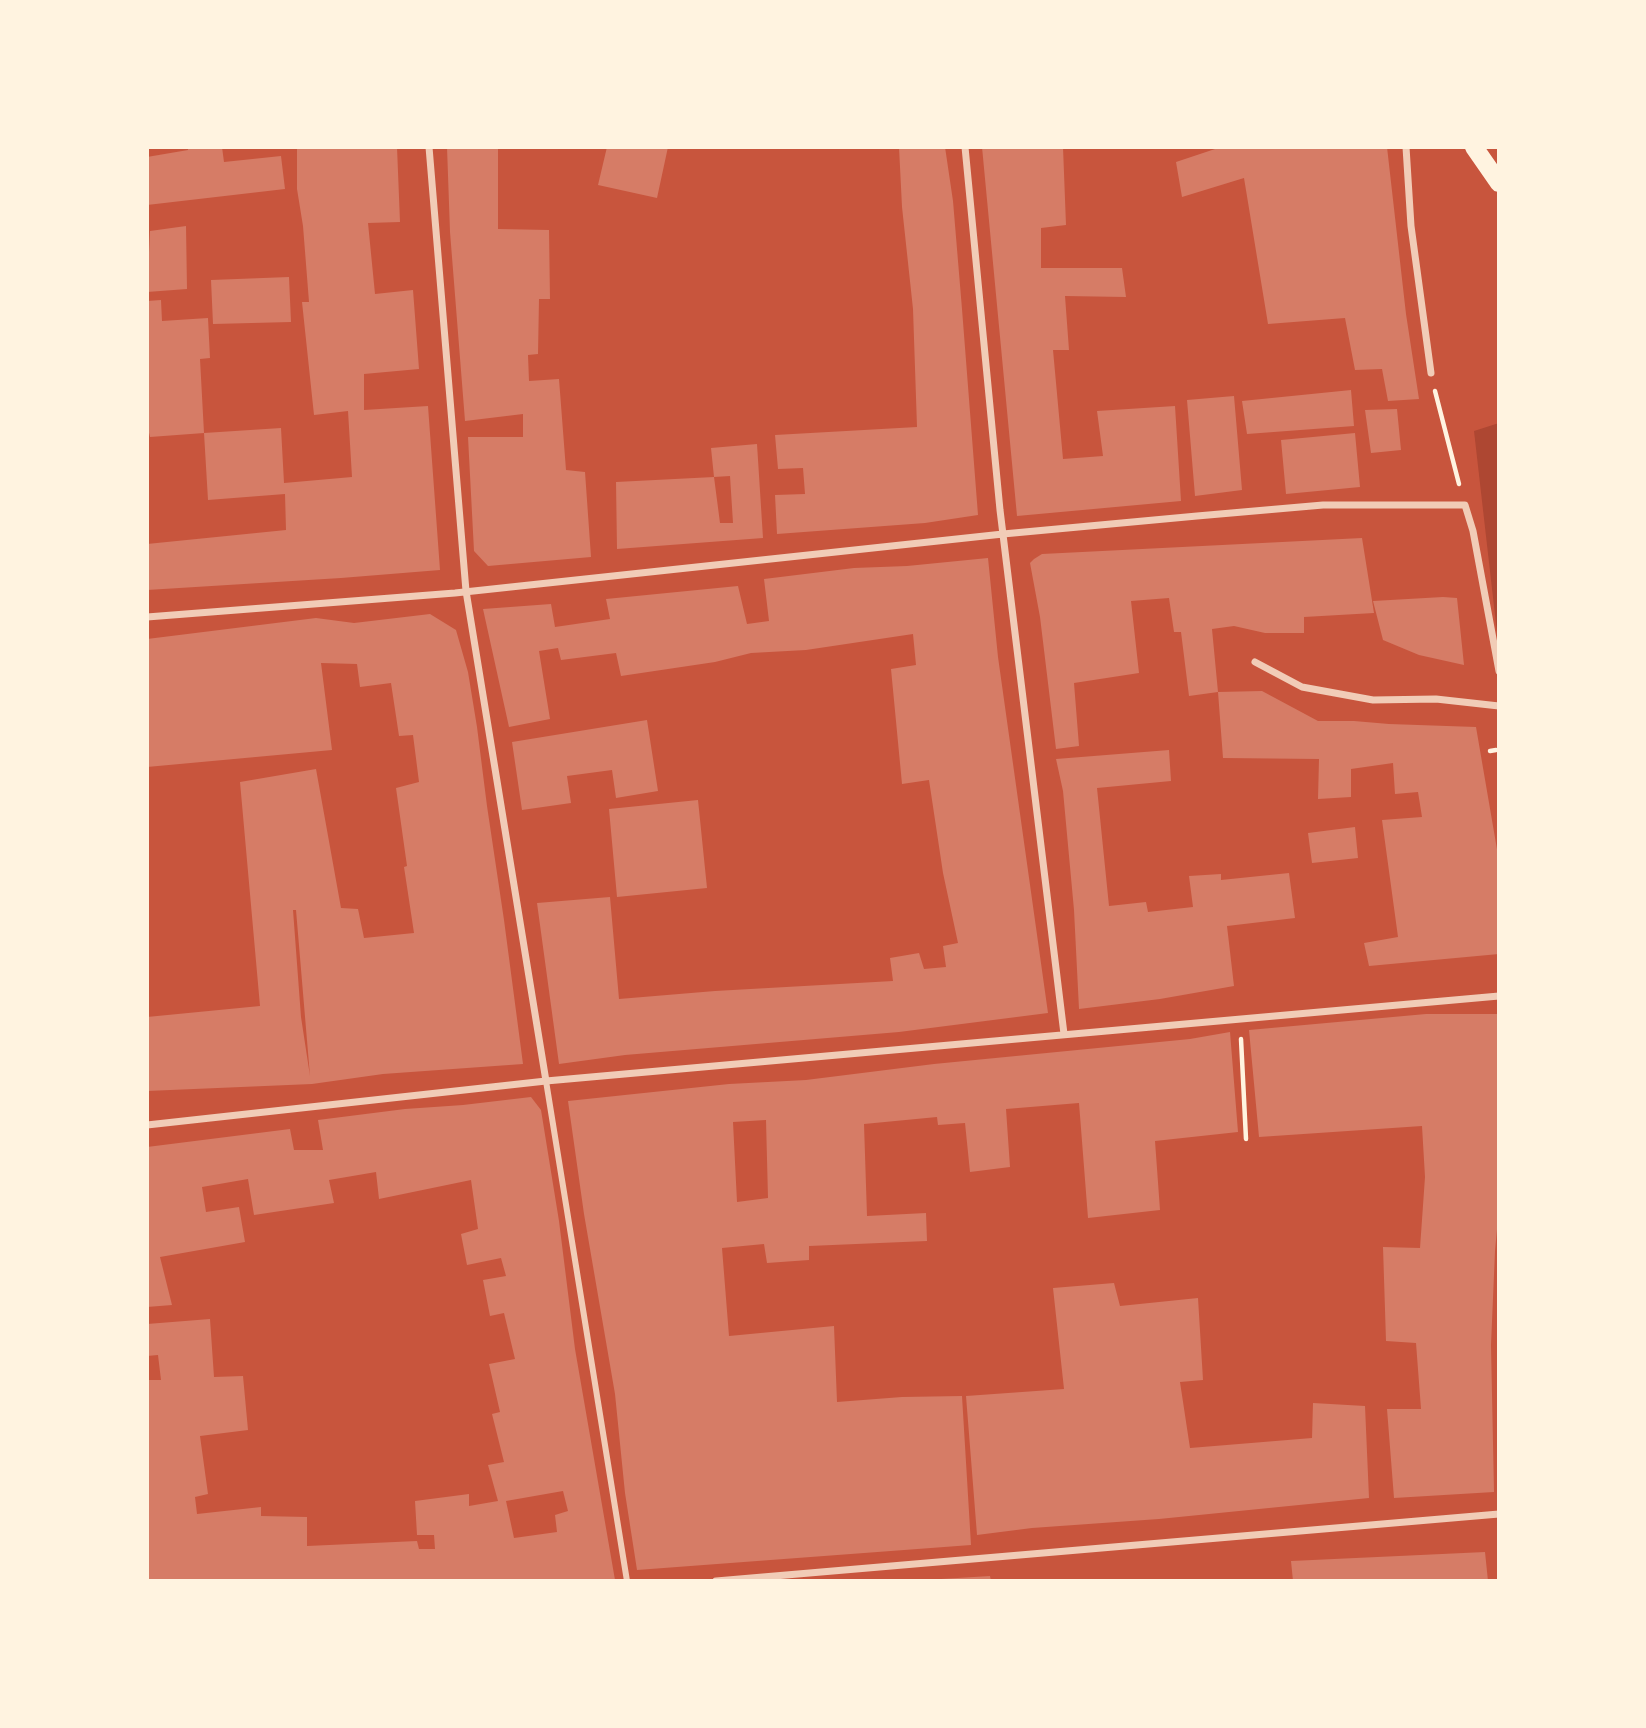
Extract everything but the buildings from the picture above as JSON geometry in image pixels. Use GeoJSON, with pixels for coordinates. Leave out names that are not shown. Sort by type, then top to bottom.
{"type":"FeatureCollection","features":[{"type":"Feature","properties":{"kind":"main road"},"geometry":{"type":"LineString","coordinates":[[1474,147],[1499,183]]}},
{"type":"Feature","properties":{"kind":"street"},"geometry":{"type":"LineString","coordinates":[[429,147],[466,591],[626,1581]]}},
{"type":"Feature","properties":{"kind":"street"},"geometry":{"type":"LineString","coordinates":[[965,147],[1003,534],[1064,1034]]}},
{"type":"Feature","properties":{"kind":"street"},"geometry":{"type":"LineString","coordinates":[[1406,147],[1411,226],[1431,373]]}},
{"type":"Feature","properties":{"kind":"street"},"geometry":{"type":"LineString","coordinates":[[147,617],[466,591],[1003,534],[1323,505],[1465,505],[1473,531],[1499,671]]}},
{"type":"Feature","properties":{"kind":"street"},"geometry":{"type":"LineString","coordinates":[[1255,662],[1302,687],[1361,698],[1436,699],[1499,706]]}},
{"type":"Feature","properties":{"kind":"street"},"geometry":{"type":"LineString","coordinates":[[147,1125],[547,1081],[1499,996]]}},
{"type":"Feature","properties":{"kind":"street"},"geometry":{"type":"LineString","coordinates":[[716,1581],[1499,1514]]}},
{"type":"Feature","properties":{"kind":"path"},"geometry":{"type":"LineString","coordinates":[[1431,373],[1465,505]]}},
{"type":"Feature","properties":{"kind":"path"},"geometry":{"type":"LineString","coordinates":[[1490,751],[1496,750]]}},
{"type":"Feature","properties":{"kind":"path"},"geometry":{"type":"LineString","coordinates":[[1240,1032],[1246,1139]]}},
{"type":"Feature","properties":{"kind":"shaded area"},"geometry":{"type":"Polygon","coordinates":[[[1499,423],[1499,650],[1474,431],[1499,423]]]}}]}
